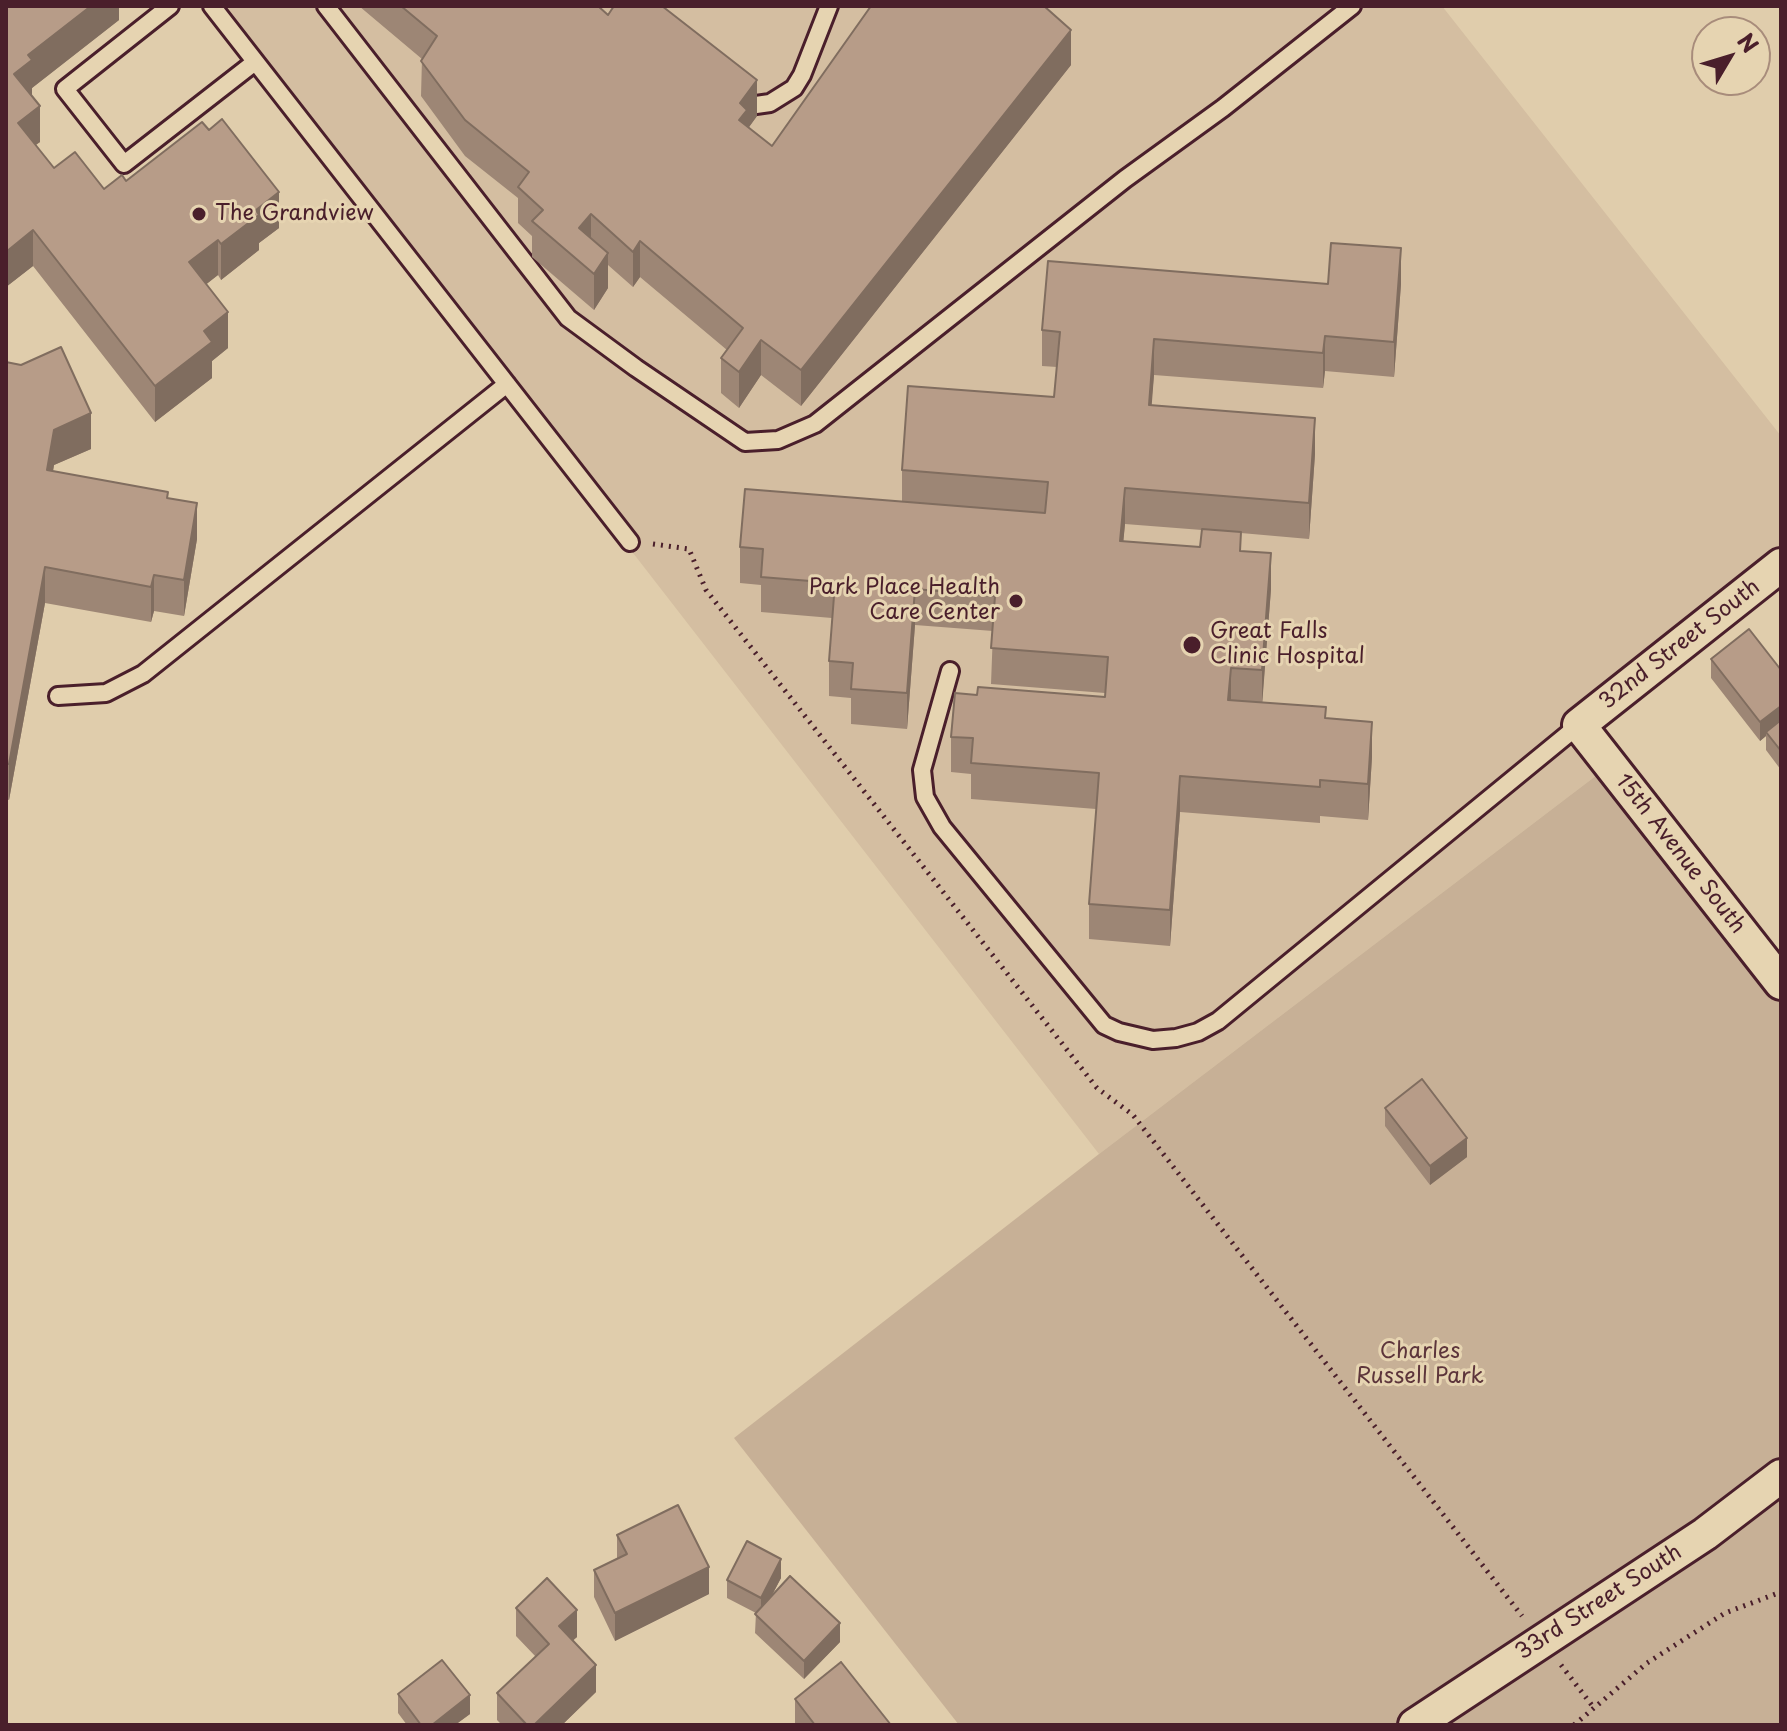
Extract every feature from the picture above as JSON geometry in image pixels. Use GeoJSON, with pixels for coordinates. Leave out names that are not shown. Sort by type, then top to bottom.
{"type":"FeatureCollection","features":[{"type":"Feature","properties":{"kind":"street","name":"32nd Street South"},"geometry":{"type":"LineString","coordinates":[[1579,725],[1781,565]]}},
{"type":"Feature","properties":{"kind":"street","name":"15th Avenue South"},"geometry":{"type":"LineString","coordinates":[[1579,725],[1781,983]]}},
{"type":"Feature","properties":{"kind":"street","name":"33rd Street South"},"geometry":{"type":"LineString","coordinates":[[1415,1725],[1705,1534],[1781,1476]]}},
{"type":"Feature","properties":{"kind":"lane"},"geometry":{"type":"LineString","coordinates":[[170,6],[65,89],[124,164],[255,62]]}},
{"type":"Feature","properties":{"kind":"lane"},"geometry":{"type":"LineString","coordinates":[[212,6],[630,542]]}},
{"type":"Feature","properties":{"kind":"lane"},"geometry":{"type":"LineString","coordinates":[[326,6],[568,318],[745,442],[778,440],[815,424],[1125,179],[1223,108],[1352,6]]}},
{"type":"Feature","properties":{"kind":"lane"},"geometry":{"type":"LineString","coordinates":[[716,94],[742,104],[756,105],[783,97],[794,88],[802,75],[829,6]]}},
{"type":"Feature","properties":{"kind":"lane"},"geometry":{"type":"LineString","coordinates":[[58,696],[106,693],[143,674],[507,384]]}},
{"type":"Feature","properties":{"kind":"lane"},"geometry":{"type":"LineString","coordinates":[[950,671],[922,770],[925,797],[942,827],[1104,1025],[1153,1040],[1198,1032],[1218,1021],[1579,725]]}},
{"type":"Feature","properties":{"kind":"path"},"geometry":{"type":"LineString","coordinates":[[630,542],[689,549],[706,590],[1097,1088],[1133,1115],[1594,1708]]}},
{"type":"Feature","properties":{"kind":"path"},"geometry":{"type":"LineString","coordinates":[[1574,1725],[1647,1663],[1725,1613],[1781,1592]]}},
{"type":"Feature","properties":{"kind":"shaded area","name":"Great Falls Clinic Hospital"},"geometry":{"type":"Polygon","coordinates":[[[209,6],[1442,6],[1781,436],[1781,565],[1580,725],[1610,765],[1099,1154],[209,6]]]}},
{"type":"Feature","properties":{"kind":"green space","name":"Charles Russell Park"},"geometry":{"type":"Polygon","coordinates":[[[1610,765],[1781,987],[1781,1725],[959,1725],[734,1438],[1099,1154],[1610,765]]]}},
{"type":"Feature","properties":{"kind":"building","name":"The Grandview"},"geometry":{"type":"Polygon","coordinates":[[[6,6],[91,6],[28,55],[32,60],[14,74],[40,106],[18,123],[54,168],[75,152],[104,189],[122,175],[126,181],[202,122],[209,130],[222,119],[279,192],[256,210],[259,215],[221,244],[218,240],[189,262],[228,312],[204,331],[212,342],[155,386],[33,230],[6,252],[6,6]]]}},
{"type":"Feature","properties":{"kind":"building"},"geometry":{"type":"Polygon","coordinates":[[[401,6],[598,6],[608,15],[614,6],[662,6],[757,80],[740,103],[747,110],[739,120],[772,146],[871,6],[1044,6],[1071,30],[801,370],[761,340],[739,372],[721,358],[743,328],[640,241],[633,252],[591,214],[579,228],[608,253],[594,274],[532,221],[543,210],[518,187],[529,172],[465,120],[421,61],[437,36],[401,6]]]}},
{"type":"Feature","properties":{"kind":"building","name":"Park Place Health Care Center"},"geometry":{"type":"Polygon","coordinates":[[[1331,243],[1401,248],[1394,342],[1325,336],[1323,353],[1154,339],[1149,405],[1315,418],[1309,503],[1125,488],[1120,541],[1200,547],[1202,529],[1241,532],[1240,551],[1271,553],[1262,670],[1231,668],[1228,700],[1326,707],[1325,718],[1372,722],[1368,784],[1320,780],[1320,787],[1180,776],[1170,910],[1089,904],[1099,773],[971,763],[973,738],[951,737],[955,693],[977,695],[978,687],[1105,697],[1108,657],[991,648],[995,596],[915,589],[907,693],[851,689],[853,663],[829,661],[835,583],[761,577],[763,549],[740,547],[745,489],[1045,513],[1048,482],[902,470],[908,386],[1054,397],[1060,332],[1042,330],[1048,261],[1328,284],[1331,243]]]}},
{"type":"Feature","properties":{"kind":"building"},"geometry":{"type":"Polygon","coordinates":[[[61,347],[91,413],[54,430],[47,470],[168,492],[167,498],[197,503],[184,580],[154,575],[151,587],[45,567],[9,764],[6,764],[6,362],[21,365],[61,347]]]}},
{"type":"Feature","properties":{"kind":"building"},"geometry":{"type":"Polygon","coordinates":[[[1749,629],[1781,670],[1781,706],[1760,722],[1711,659],[1749,629]]]}},
{"type":"Feature","properties":{"kind":"building"},"geometry":{"type":"Polygon","coordinates":[[[1781,720],[1781,751],[1766,732],[1781,720]]]}},
{"type":"Feature","properties":{"kind":"building"},"geometry":{"type":"Polygon","coordinates":[[[1422,1079],[1467,1138],[1430,1166],[1385,1108],[1422,1079]]]}},
{"type":"Feature","properties":{"kind":"building"},"geometry":{"type":"Polygon","coordinates":[[[678,1505],[709,1567],[615,1613],[594,1570],[627,1554],[617,1535],[678,1505]]]}},
{"type":"Feature","properties":{"kind":"building"},"geometry":{"type":"Polygon","coordinates":[[[747,1541],[781,1559],[761,1598],[727,1580],[747,1541]]]}},
{"type":"Feature","properties":{"kind":"building"},"geometry":{"type":"Polygon","coordinates":[[[790,1576],[840,1623],[804,1661],[755,1614],[790,1576]]]}},
{"type":"Feature","properties":{"kind":"building"},"geometry":{"type":"Polygon","coordinates":[[[547,1578],[577,1610],[559,1626],[596,1665],[534,1725],[527,1725],[497,1693],[549,1644],[516,1608],[547,1578]]]}},
{"type":"Feature","properties":{"kind":"building"},"geometry":{"type":"Polygon","coordinates":[[[442,1660],[470,1695],[432,1725],[421,1725],[398,1694],[442,1660]]]}},
{"type":"Feature","properties":{"kind":"building"},"geometry":{"type":"Polygon","coordinates":[[[841,1662],[891,1725],[815,1725],[795,1699],[841,1662]]]}},
{"type":"Feature","properties":{"kind":"place","name":"The Grandview"},"geometry":{"type":"Point","coordinates":[199,214]}},
{"type":"Feature","properties":{"kind":"place","name":"Park Place Health Care Center"},"geometry":{"type":"Point","coordinates":[1016,601]}},
{"type":"Feature","properties":{"kind":"place","name":"Great Falls Clinic Hospital"},"geometry":{"type":"Point","coordinates":[1192,645]}}]}
